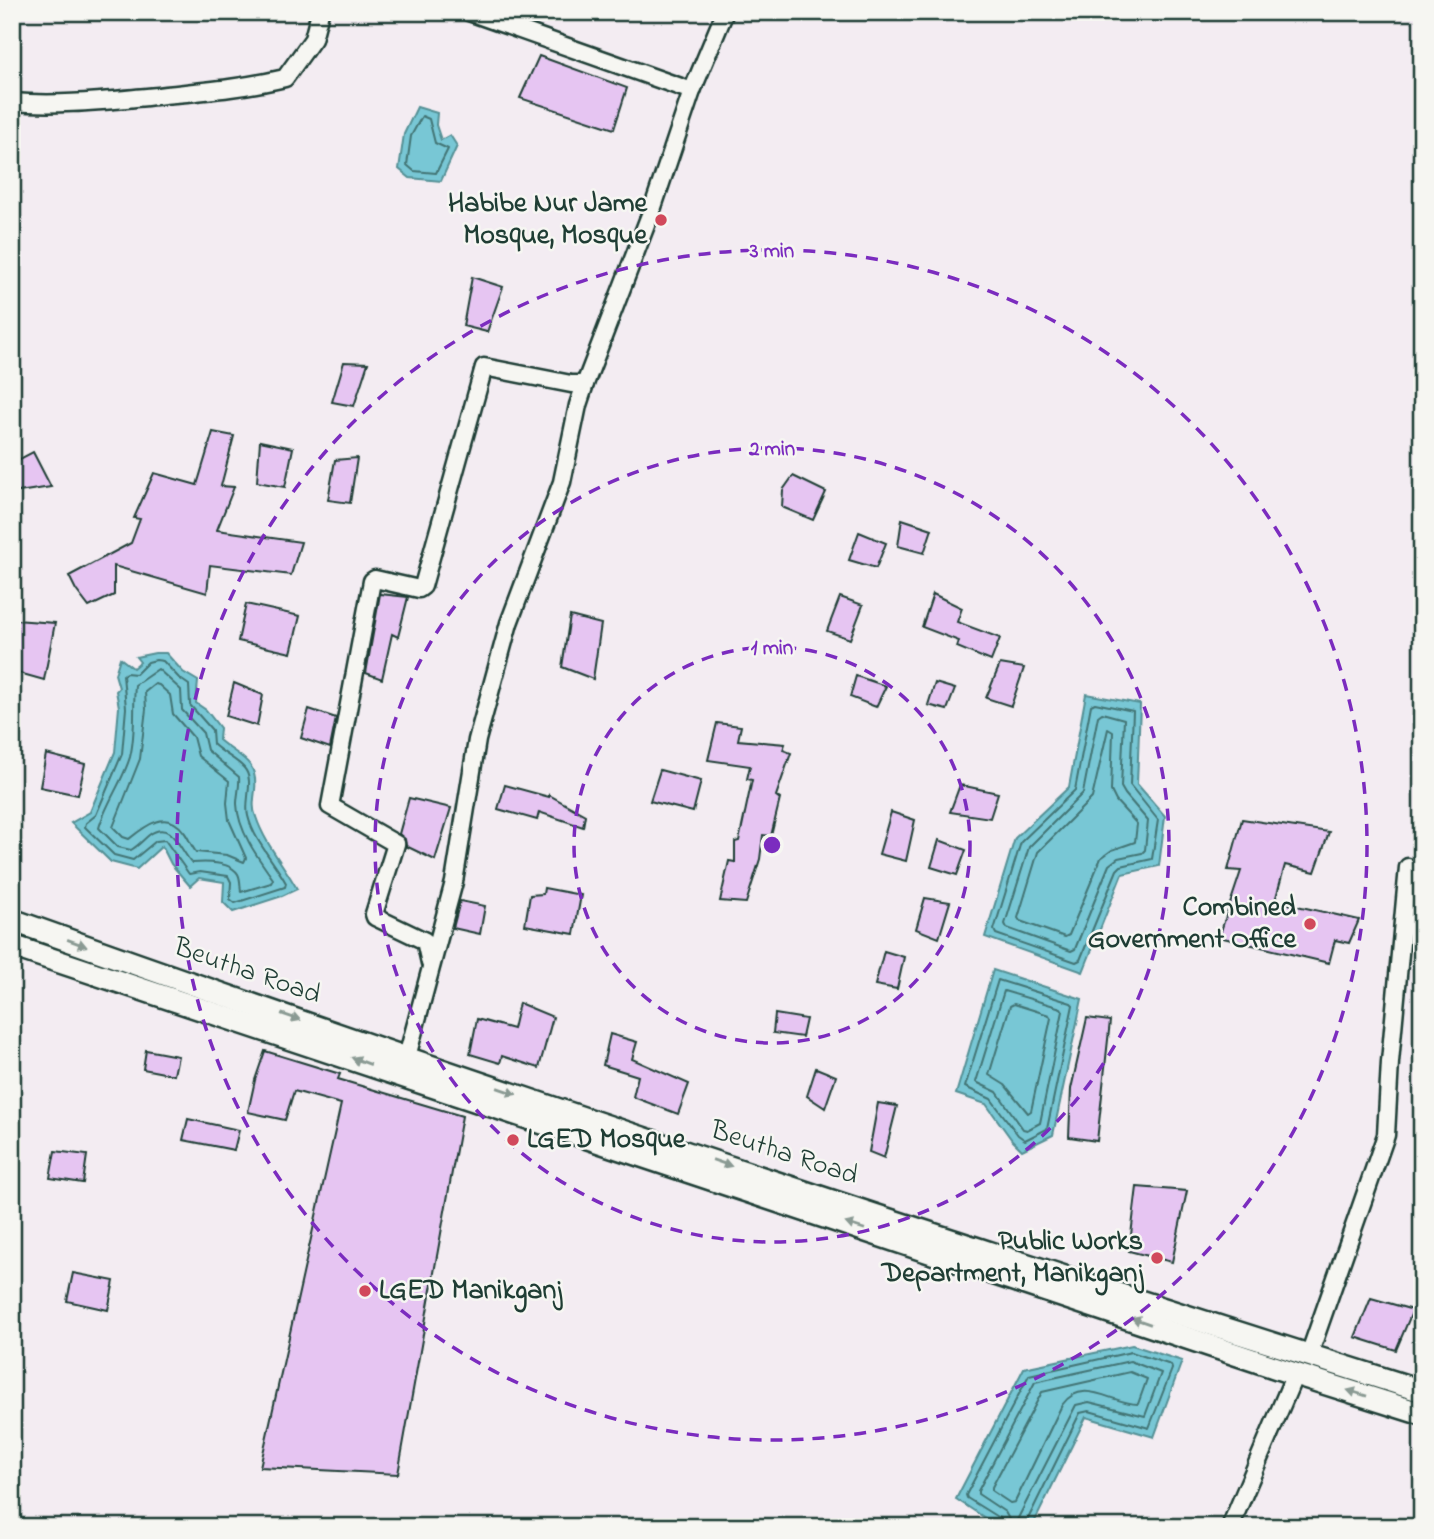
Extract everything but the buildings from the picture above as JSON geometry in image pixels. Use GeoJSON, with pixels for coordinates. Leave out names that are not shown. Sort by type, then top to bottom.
{"type":"FeatureCollection","features":[{"type":"Feature","properties":{"kind":"main road","name":"Beutha Road"},"geometry":{"type":"LineString","coordinates":[[12,920],[404,1067],[1295,1374],[1422,1413]]}},
{"type":"Feature","properties":{"kind":"main road","name":"Beutha Road"},"geometry":{"type":"LineString","coordinates":[[12,946],[363,1062],[404,1067],[1422,1391]]}},
{"type":"Feature","properties":{"kind":"street"},"geometry":{"type":"LineString","coordinates":[[12,102],[96,102],[245,88],[285,78],[313,39],[320,12]]}},
{"type":"Feature","properties":{"kind":"street"},"geometry":{"type":"LineString","coordinates":[[469,12],[692,91]]}},
{"type":"Feature","properties":{"kind":"street"},"geometry":{"type":"LineString","coordinates":[[404,1067],[454,882],[477,740],[509,623],[562,482],[585,384],[653,207],[692,91],[725,12]]}},
{"type":"Feature","properties":{"kind":"street"},"geometry":{"type":"LineString","coordinates":[[431,972],[428,945],[425,941],[375,917],[396,844],[330,806],[372,581],[375,579],[419,589],[423,586],[484,367],[571,384],[585,384]]}},
{"type":"Feature","properties":{"kind":"street"},"geometry":{"type":"LineString","coordinates":[[1309,1355],[1386,1135],[1408,867]]}},
{"type":"Feature","properties":{"kind":"street"},"geometry":{"type":"LineString","coordinates":[[1230,1527],[1295,1374]]}},
{"type":"Feature","properties":{"kind":"water"},"geometry":{"type":"Polygon","coordinates":[[[417,107],[437,113],[436,125],[441,140],[450,135],[457,146],[441,181],[410,178],[399,169],[404,134],[417,107]]]}},
{"type":"Feature","properties":{"kind":"water"},"geometry":{"type":"Polygon","coordinates":[[[166,653],[183,672],[198,681],[196,703],[206,710],[220,728],[219,740],[246,761],[254,772],[256,817],[297,889],[233,912],[223,902],[224,882],[199,878],[190,886],[171,864],[162,846],[137,869],[111,862],[71,823],[90,812],[115,752],[119,707],[116,691],[119,688],[115,674],[120,658],[133,668],[140,662],[136,657],[166,653]]]}},
{"type":"Feature","properties":{"kind":"water"},"geometry":{"type":"Polygon","coordinates":[[[1086,694],[1140,704],[1137,784],[1165,816],[1159,866],[1122,874],[1083,972],[985,937],[1015,838],[1069,787],[1086,694]]]}},
{"type":"Feature","properties":{"kind":"water"},"geometry":{"type":"Polygon","coordinates":[[[993,970],[1082,999],[1053,1135],[1022,1150],[986,1104],[956,1094],[993,970]]]}},
{"type":"Feature","properties":{"kind":"water"},"geometry":{"type":"Polygon","coordinates":[[[1132,1345],[1182,1361],[1154,1437],[1086,1417],[1032,1527],[999,1527],[956,1499],[1024,1368],[1132,1345]]]}},
{"type":"Feature","properties":{"kind":"place","name":"Habibe Nur Jame Mosque, Mosque"},"geometry":{"type":"Point","coordinates":[661,220]}},
{"type":"Feature","properties":{"kind":"place","name":"Combined Government Office"},"geometry":{"type":"Point","coordinates":[1310,924]}},
{"type":"Feature","properties":{"kind":"place","name":"LGED Mosque"},"geometry":{"type":"Point","coordinates":[513,1140]}},
{"type":"Feature","properties":{"kind":"place","name":"Public Works Department, Manikganj"},"geometry":{"type":"Point","coordinates":[1157,1258]}},
{"type":"Feature","properties":{"kind":"place","name":"LGED Manikganj"},"geometry":{"type":"Point","coordinates":[365,1291]}}]}
